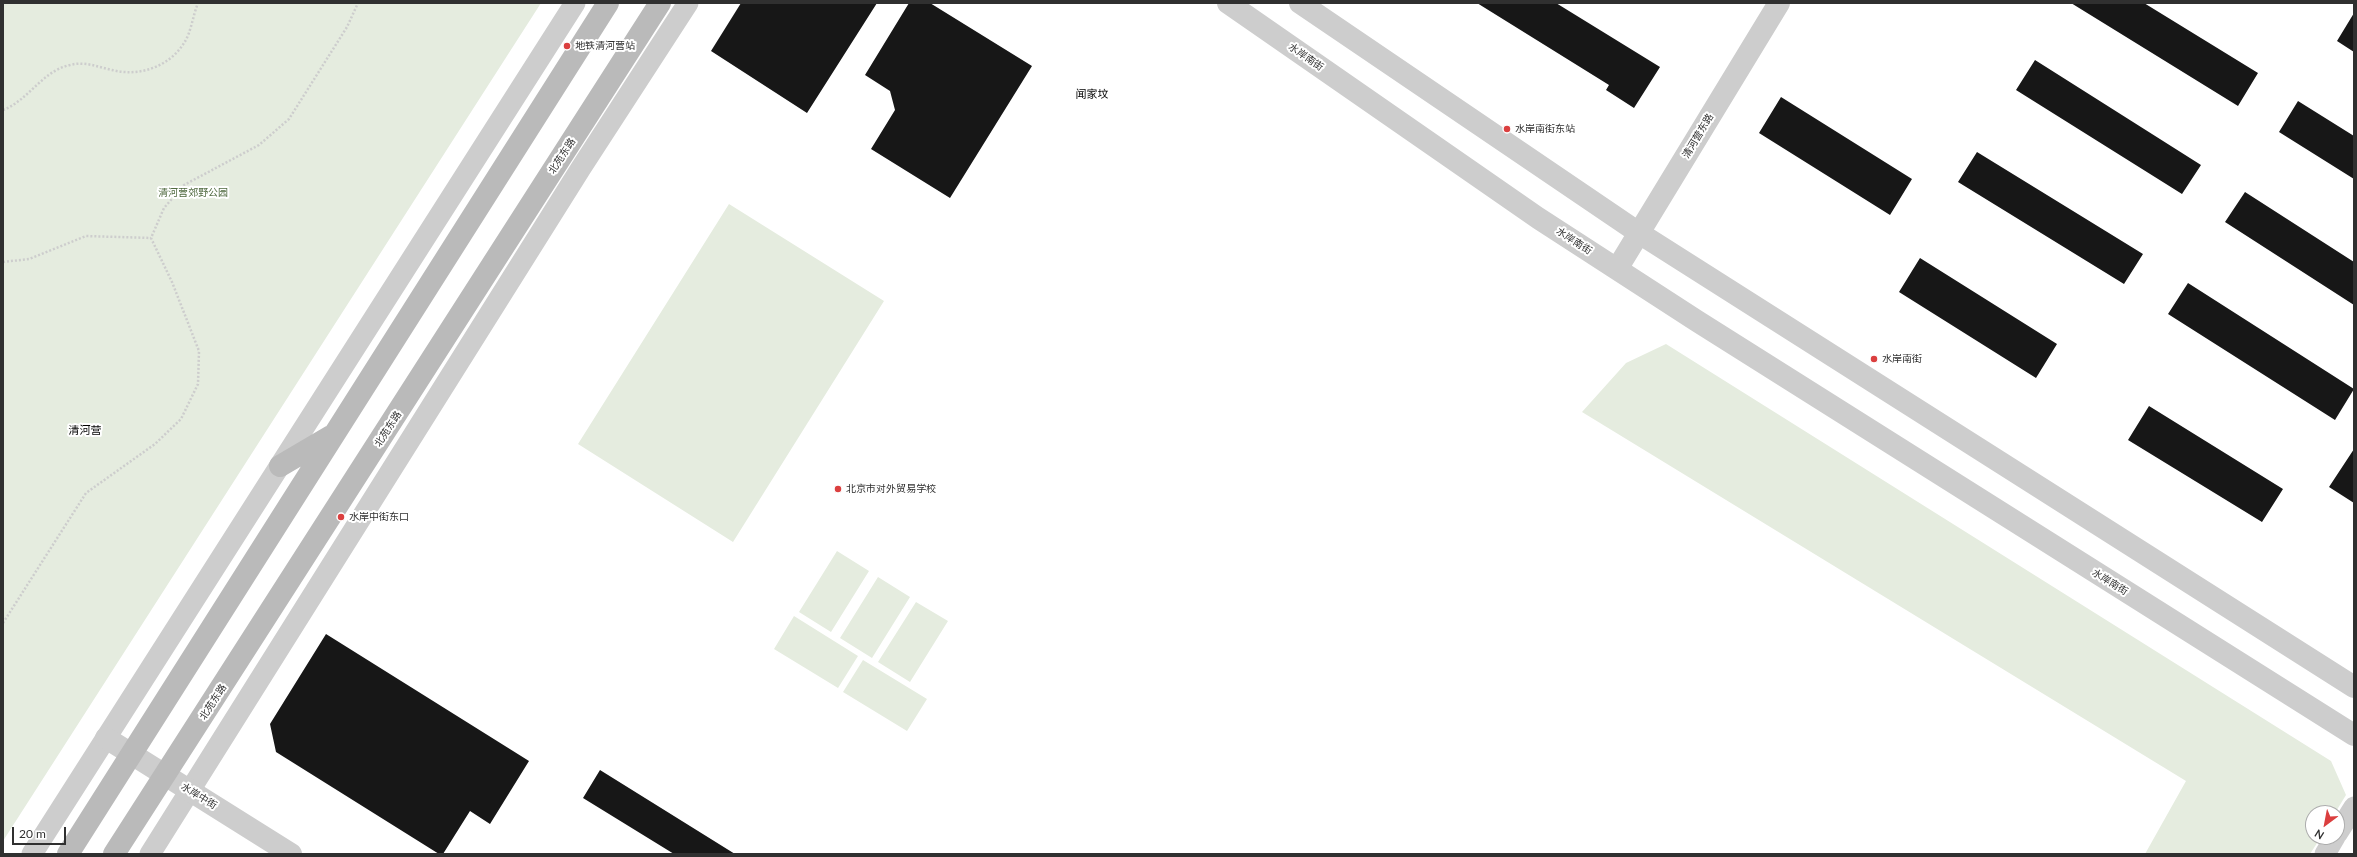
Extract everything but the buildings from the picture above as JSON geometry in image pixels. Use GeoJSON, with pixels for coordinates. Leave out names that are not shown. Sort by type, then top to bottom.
{"type":"FeatureCollection","features":[{"type":"Feature","properties":{"kind":"main road"},"geometry":{"type":"LineString","coordinates":[[68,854],[608,3]]}},
{"type":"Feature","properties":{"kind":"main road","name":"北苑东路"},"geometry":{"type":"LineString","coordinates":[[114,854],[166,776],[660,3]]}},
{"type":"Feature","properties":{"kind":"main road"},"geometry":{"type":"LineString","coordinates":[[280,466],[334,435]]}},
{"type":"Feature","properties":{"kind":"street"},"geometry":{"type":"LineString","coordinates":[[32,854],[574,3]]}},
{"type":"Feature","properties":{"kind":"street"},"geometry":{"type":"LineString","coordinates":[[150,854],[581,168],[688,3]]}},
{"type":"Feature","properties":{"kind":"street","name":"水岸南街"},"geometry":{"type":"LineString","coordinates":[[1228,3],[1538,218],[2354,735]]}},
{"type":"Feature","properties":{"kind":"street"},"geometry":{"type":"LineString","coordinates":[[1300,3],[1639,233],[2354,687]]}},
{"type":"Feature","properties":{"kind":"street","name":"清河营东路"},"geometry":{"type":"LineString","coordinates":[[1617,269],[1779,3]]}},
{"type":"Feature","properties":{"kind":"street","name":"水岸中街"},"geometry":{"type":"LineString","coordinates":[[106,738],[292,854]]}},
{"type":"Feature","properties":{"kind":"street"},"geometry":{"type":"LineString","coordinates":[[2345,821],[2354,807]]}},
{"type":"Feature","properties":{"kind":"street"},"geometry":{"type":"LineString","coordinates":[[2325,854],[2330,845]]}},
{"type":"Feature","properties":{"kind":"path"},"geometry":{"type":"LineString","coordinates":[[3,110],[16,105],[53,70],[71,64],[91,64],[113,71],[133,72],[156,68],[170,60],[185,42],[198,3]]}},
{"type":"Feature","properties":{"kind":"path"},"geometry":{"type":"LineString","coordinates":[[3,623],[86,493],[155,444],[181,419],[198,384],[199,351],[172,282],[151,238],[164,208],[184,185],[259,145],[289,119],[347,27],[358,3]]}},
{"type":"Feature","properties":{"kind":"path"},"geometry":{"type":"LineString","coordinates":[[3,262],[29,259],[86,236],[151,238]]}},
{"type":"Feature","properties":{"kind":"green space","name":"清河营郊野公园"},"geometry":{"type":"Polygon","coordinates":[[[3,3],[541,3],[3,841],[3,3]]]}},
{"type":"Feature","properties":{"kind":"green space"},"geometry":{"type":"Polygon","coordinates":[[[729,204],[884,301],[733,542],[578,444],[729,204]]]}},
{"type":"Feature","properties":{"kind":"green space"},"geometry":{"type":"Polygon","coordinates":[[[1666,344],[2331,761],[2346,795],[2340,805],[2305,805],[2305,845],[2316,845],[2310,854],[2145,854],[2186,781],[1582,412],[1626,363],[1666,344]]]}},
{"type":"Feature","properties":{"kind":"green space"},"geometry":{"type":"Polygon","coordinates":[[[837,551],[869,571],[831,632],[799,612],[837,551]]]}},
{"type":"Feature","properties":{"kind":"green space"},"geometry":{"type":"Polygon","coordinates":[[[878,577],[910,597],[872,658],[840,638],[878,577]]]}},
{"type":"Feature","properties":{"kind":"green space"},"geometry":{"type":"Polygon","coordinates":[[[916,602],[948,621],[910,682],[878,662],[916,602]]]}},
{"type":"Feature","properties":{"kind":"green space"},"geometry":{"type":"Polygon","coordinates":[[[794,616],[858,656],[838,688],[774,649],[794,616]]]}},
{"type":"Feature","properties":{"kind":"green space"},"geometry":{"type":"Polygon","coordinates":[[[863,660],[927,699],[907,731],[843,692],[863,660]]]}},
{"type":"Feature","properties":{"kind":"place","name":"地铁清河营站"},"geometry":{"type":"Point","coordinates":[567,46]}},
{"type":"Feature","properties":{"kind":"place","name":"水岸南街东站"},"geometry":{"type":"Point","coordinates":[1507,129]}},
{"type":"Feature","properties":{"kind":"place","name":"水岸南街"},"geometry":{"type":"Point","coordinates":[1874,359]}},
{"type":"Feature","properties":{"kind":"place","name":"北京市对外贸易学校"},"geometry":{"type":"Point","coordinates":[838,489]}},
{"type":"Feature","properties":{"kind":"place","name":"水岸中街东口"},"geometry":{"type":"Point","coordinates":[341,517]}},
{"type":"Feature","properties":{"kind":"district","name":"闻家坟"},"geometry":{"type":"Point","coordinates":[1092,94]}},
{"type":"Feature","properties":{"kind":"district","name":"清河营"},"geometry":{"type":"Point","coordinates":[85,430]}}]}
